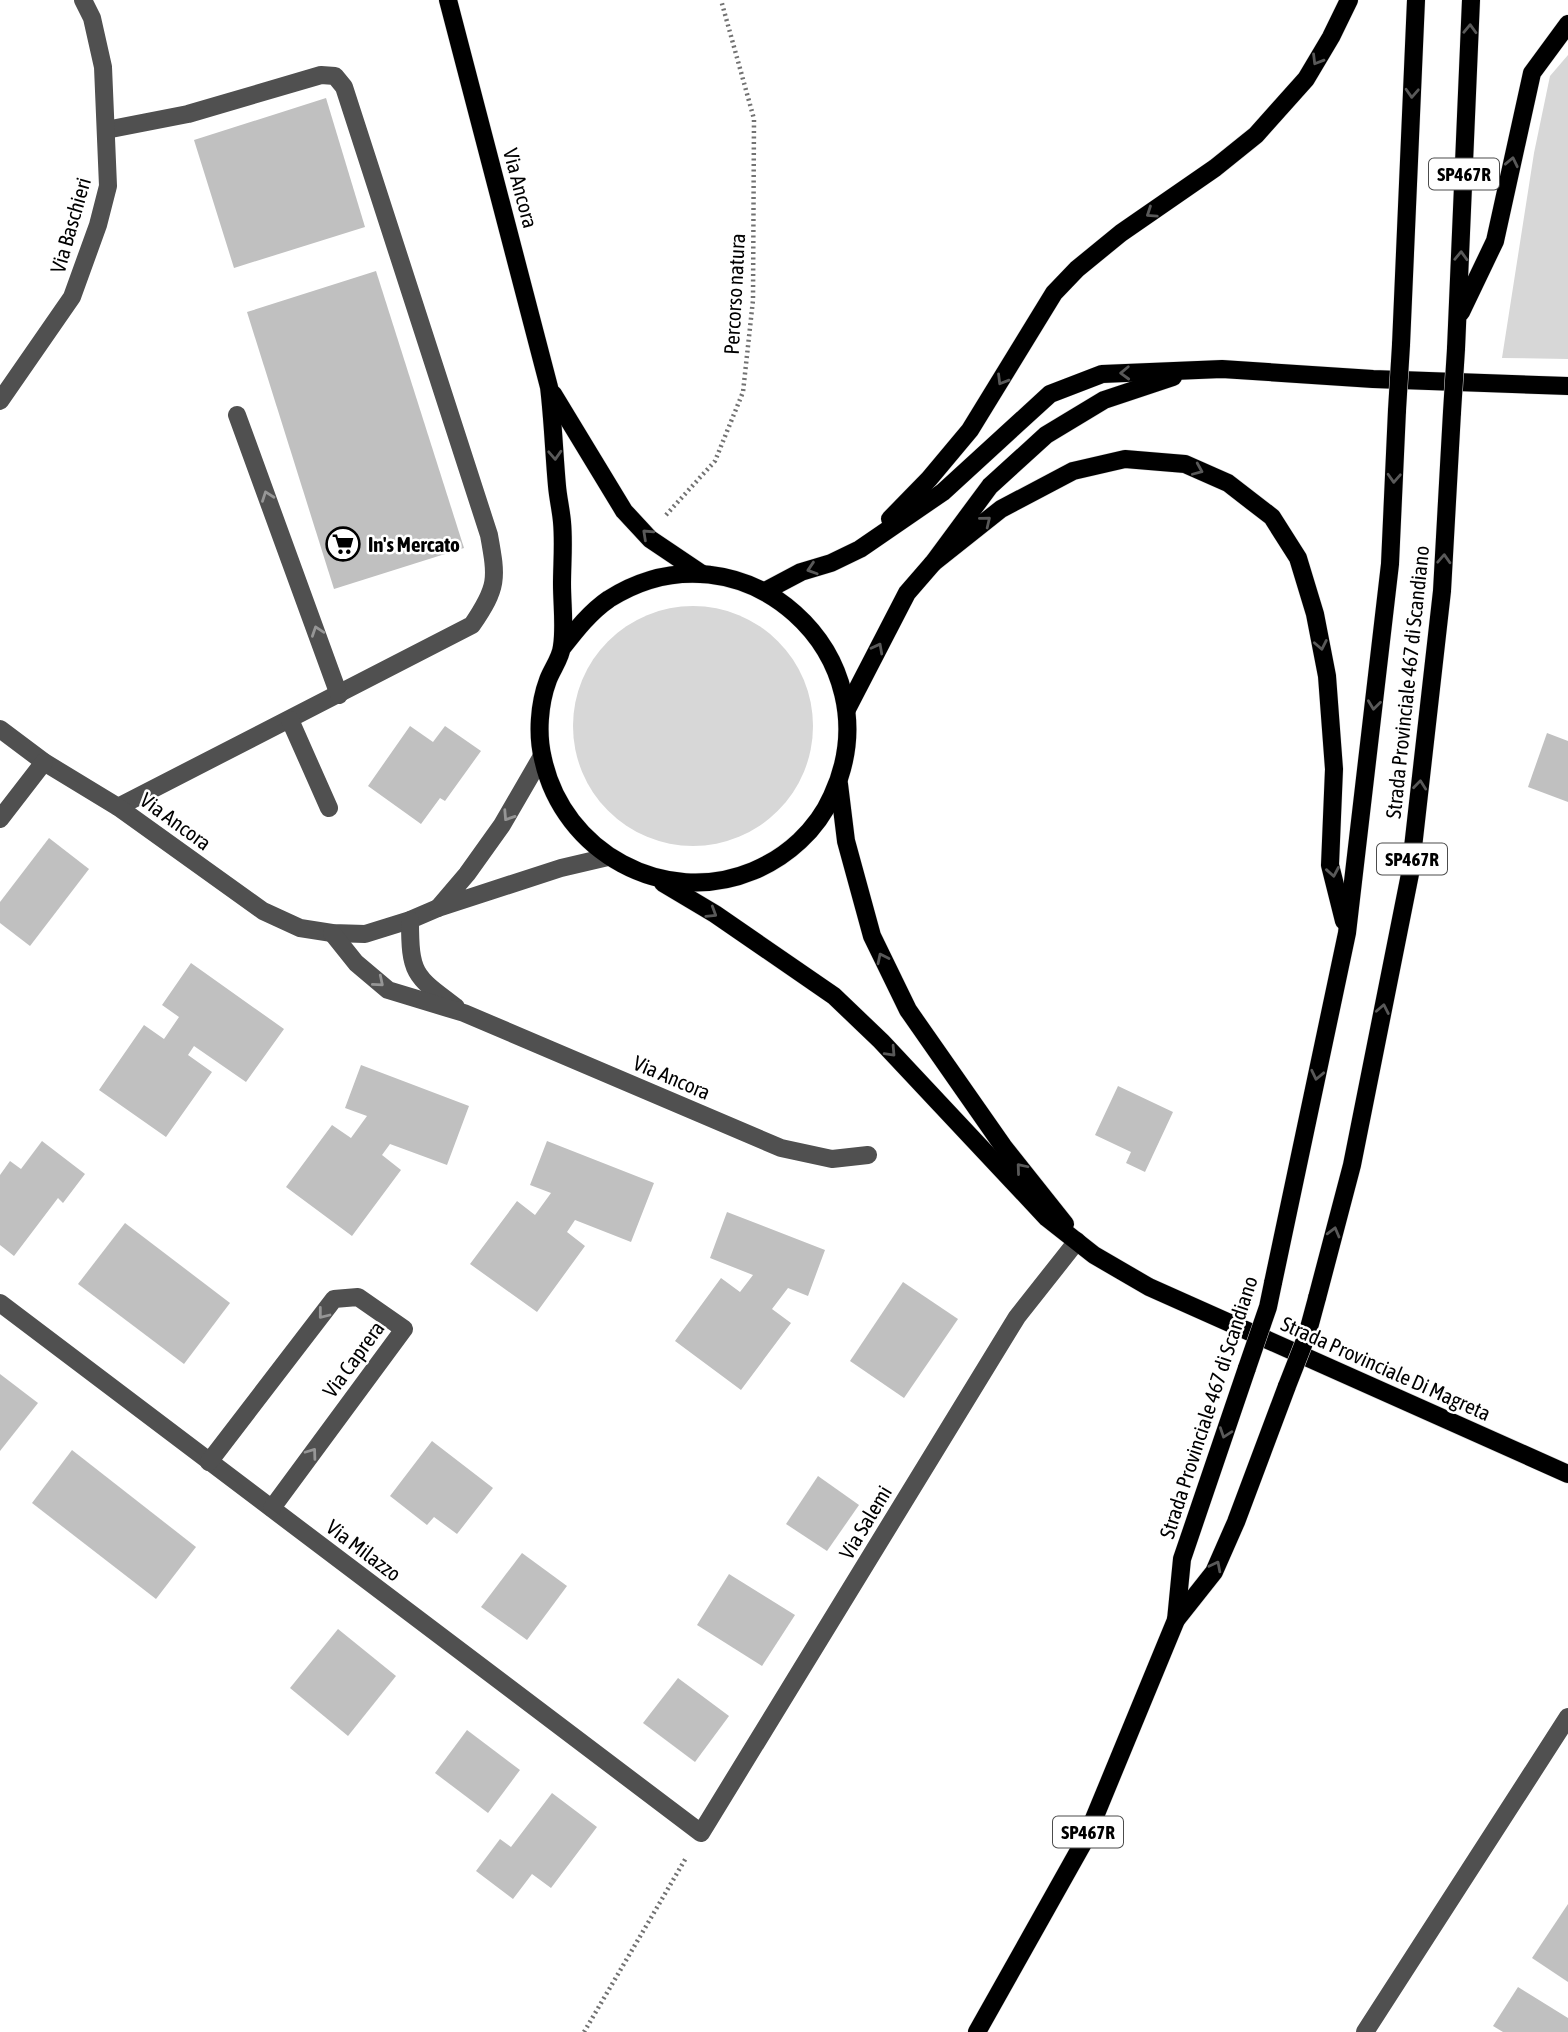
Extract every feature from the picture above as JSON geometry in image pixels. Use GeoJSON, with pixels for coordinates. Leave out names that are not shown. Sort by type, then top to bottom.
{"type":"FeatureCollection","features":[{"type":"Feature","properties":{"kind":"main road","name":"Via Ancora"},"geometry":{"type":"LineString","coordinates":[[448,0],[549,387]]}},
{"type":"Feature","properties":{"kind":"main road"},"geometry":{"type":"LineString","coordinates":[[860,549],[929,479],[970,430],[1054,293],[1077,269],[1121,233],[1215,168],[1256,135],[1306,79],[1349,0]]}},
{"type":"Feature","properties":{"kind":"main road","name":"Strada Provinciale 467 di Scandiano"},"geometry":{"type":"LineString","coordinates":[[1176,1620],[1182,1559],[1268,1307],[1347,933],[1390,564],[1416,0]]}},
{"type":"Feature","properties":{"kind":"main road","name":"Strada Provinciale 467 di Scandiano"},"geometry":{"type":"LineString","coordinates":[[977,2032],[1086,1838],[1176,1620],[1214,1572],[1236,1522],[1307,1335],[1352,1165],[1410,874],[1442,591],[1458,318],[1471,0]]}},
{"type":"Feature","properties":{"kind":"main road"},"geometry":{"type":"LineString","coordinates":[[1458,318],[1495,241],[1532,73],[1568,24]]}},
{"type":"Feature","properties":{"kind":"main road"},"geometry":{"type":"LineString","coordinates":[[765,591],[801,572],[860,549],[943,492],[1050,394],[1102,374],[1222,369],[1373,379],[1568,386]]}},
{"type":"Feature","properties":{"kind":"main road"},"geometry":{"type":"LineString","coordinates":[[847,709],[907,593],[933,564],[990,486],[1046,435],[1104,400],[1193,370]]}},
{"type":"Feature","properties":{"kind":"main road"},"geometry":{"type":"LineString","coordinates":[[549,387],[624,511],[650,539],[702,574]]}},
{"type":"Feature","properties":{"kind":"main road"},"geometry":{"type":"LineString","coordinates":[[549,387],[562,524],[562,648]]}},
{"type":"Feature","properties":{"kind":"main road"},"geometry":{"type":"LineString","coordinates":[[933,564],[1001,509],[1073,471],[1125,460],[1185,464],[1228,483],[1272,517],[1298,558],[1315,614],[1327,676],[1334,769],[1330,865],[1347,933]]}},
{"type":"Feature","properties":{"kind":"main road"},"geometry":{"type":"LineString","coordinates":[[702,574],[744,582],[765,591],[795,612],[821,640],[838,673],[847,709],[848,734],[839,782],[828,805],[796,845],[776,860],[753,872],[729,879],[678,883],[654,878],[608,857],[584,838],[565,814],[550,786],[542,756],[540,719],[547,682],[562,648],[583,622],[608,600],[637,585],[669,576],[702,574]]}},
{"type":"Feature","properties":{"kind":"main road"},"geometry":{"type":"LineString","coordinates":[[839,782],[846,841],[872,936],[908,1010],[1003,1146],[1048,1200],[1077,1241]]}},
{"type":"Feature","properties":{"kind":"main road","name":"Strada Provinciale Di Magreta"},"geometry":{"type":"LineString","coordinates":[[654,878],[715,914],[834,996],[881,1041],[1047,1218],[1094,1255],[1149,1287],[1568,1474]]}},
{"type":"Feature","properties":{"kind":"street","name":"Via Baschieri"},"geometry":{"type":"LineString","coordinates":[[0,401],[72,298],[98,225],[108,186],[103,67],[92,18],[83,0]]}},
{"type":"Feature","properties":{"kind":"street"},"geometry":{"type":"LineString","coordinates":[[106,130],[188,114],[321,75],[335,76],[344,88],[489,535],[496,573],[490,599],[472,625],[118,807]]}},
{"type":"Feature","properties":{"kind":"street"},"geometry":{"type":"LineString","coordinates":[[237,415],[339,695]]}},
{"type":"Feature","properties":{"kind":"street"},"geometry":{"type":"LineString","coordinates":[[290,720],[329,808]]}},
{"type":"Feature","properties":{"kind":"street","name":"Via Ancora"},"geometry":{"type":"LineString","coordinates":[[0,729],[44,762],[118,807],[263,911],[300,928],[365,934],[561,868],[608,857]]}},
{"type":"Feature","properties":{"kind":"street","name":"Via Ancora"},"geometry":{"type":"LineString","coordinates":[[438,908],[467,874],[502,825],[542,756]]}},
{"type":"Feature","properties":{"kind":"street"},"geometry":{"type":"LineString","coordinates":[[0,819],[44,762]]}},
{"type":"Feature","properties":{"kind":"street","name":"Via Ancora"},"geometry":{"type":"LineString","coordinates":[[410,920],[412,962],[420,979],[464,1013]]}},
{"type":"Feature","properties":{"kind":"street","name":"Via Ancora"},"geometry":{"type":"LineString","coordinates":[[332,933],[356,962],[388,990],[464,1013],[781,1148],[832,1159],[867,1155]]}},
{"type":"Feature","properties":{"kind":"street","name":"Via Salemi"},"geometry":{"type":"LineString","coordinates":[[701,1833],[1017,1317],[1077,1241]]}},
{"type":"Feature","properties":{"kind":"street","name":"Via Caprera"},"geometry":{"type":"LineString","coordinates":[[209,1462],[334,1300],[358,1297],[404,1329],[272,1508]]}},
{"type":"Feature","properties":{"kind":"street","name":"Via Milazzo"},"geometry":{"type":"LineString","coordinates":[[0,1303],[701,1833]]}},
{"type":"Feature","properties":{"kind":"street"},"geometry":{"type":"LineString","coordinates":[[1365,2032],[1568,1717]]}},
{"type":"Feature","properties":{"kind":"path","name":"Percorso natura"},"geometry":{"type":"LineString","coordinates":[[662,519],[715,461],[743,392],[746,366],[753,300],[754,119],[721,0]]}},
{"type":"Feature","properties":{"kind":"path"},"geometry":{"type":"LineString","coordinates":[[584,2032],[701,1833]]}},
{"type":"Feature","properties":{"kind":"shaded area"},"geometry":{"type":"Polygon","coordinates":[[[1568,55],[1568,359],[1502,358],[1534,153],[1550,76],[1568,55]]]}},
{"type":"Feature","properties":{"kind":"shaded area"},"geometry":{"type":"Polygon","coordinates":[[[681,606],[705,606],[750,620],[778,641],[793,659],[804,680],[811,703],[811,749],[804,772],[793,793],[778,811],[750,832],[728,841],[705,846],[681,846],[636,832],[617,819],[600,802],[587,783],[578,761],[573,738],[573,714],[587,669],[600,650],[617,633],[636,620],[658,611],[681,606]]]}},
{"type":"Feature","properties":{"kind":"building"},"geometry":{"type":"Polygon","coordinates":[[[326,98],[365,227],[234,268],[194,140],[326,98]]]}},
{"type":"Feature","properties":{"kind":"building"},"geometry":{"type":"Polygon","coordinates":[[[376,271],[464,548],[334,589],[247,312],[376,271]]]}},
{"type":"Feature","properties":{"kind":"building"},"geometry":{"type":"Polygon","coordinates":[[[410,726],[433,742],[445,726],[481,751],[445,801],[440,798],[421,824],[368,786],[410,726]]]}},
{"type":"Feature","properties":{"kind":"building"},"geometry":{"type":"Polygon","coordinates":[[[1547,733],[1568,741],[1568,802],[1528,787],[1547,733]]]}},
{"type":"Feature","properties":{"kind":"building"},"geometry":{"type":"Polygon","coordinates":[[[49,838],[89,869],[30,946],[0,923],[0,902],[49,838]]]}},
{"type":"Feature","properties":{"kind":"building"},"geometry":{"type":"Polygon","coordinates":[[[191,963],[284,1029],[246,1082],[194,1046],[188,1055],[212,1072],[166,1137],[99,1090],[144,1025],[164,1039],[179,1017],[162,1005],[191,963]]]}},
{"type":"Feature","properties":{"kind":"building"},"geometry":{"type":"Polygon","coordinates":[[[361,1065],[469,1106],[447,1165],[390,1144],[382,1155],[401,1170],[352,1236],[286,1187],[332,1125],[351,1138],[367,1116],[345,1108],[361,1065]]]}},
{"type":"Feature","properties":{"kind":"building"},"geometry":{"type":"Polygon","coordinates":[[[1118,1086],[1173,1112],[1145,1172],[1126,1163],[1131,1152],[1095,1135],[1118,1086]]]}},
{"type":"Feature","properties":{"kind":"building"},"geometry":{"type":"Polygon","coordinates":[[[42,1141],[85,1174],[63,1203],[58,1198],[14,1256],[0,1245],[0,1175],[10,1161],[21,1169],[42,1141]]]}},
{"type":"Feature","properties":{"kind":"building"},"geometry":{"type":"Polygon","coordinates":[[[547,1141],[654,1183],[631,1242],[575,1220],[567,1232],[585,1246],[537,1312],[470,1264],[517,1201],[535,1215],[551,1193],[530,1185],[547,1141]]]}},
{"type":"Feature","properties":{"kind":"building"},"geometry":{"type":"Polygon","coordinates":[[[727,1212],[825,1250],[808,1296],[788,1288],[772,1309],[791,1323],[741,1390],[675,1341],[721,1278],[740,1292],[753,1275],[710,1258],[727,1212]]]}},
{"type":"Feature","properties":{"kind":"building"},"geometry":{"type":"Polygon","coordinates":[[[125,1223],[230,1303],[184,1364],[78,1284],[125,1223]]]}},
{"type":"Feature","properties":{"kind":"building"},"geometry":{"type":"Polygon","coordinates":[[[903,1282],[958,1319],[904,1398],[850,1361],[903,1282]]]}},
{"type":"Feature","properties":{"kind":"building"},"geometry":{"type":"Polygon","coordinates":[[[0,1374],[38,1403],[0,1451],[0,1374]]]}},
{"type":"Feature","properties":{"kind":"building"},"geometry":{"type":"Polygon","coordinates":[[[432,1441],[493,1488],[457,1534],[434,1517],[427,1525],[390,1496],[432,1441]]]}},
{"type":"Feature","properties":{"kind":"building"},"geometry":{"type":"Polygon","coordinates":[[[72,1450],[196,1547],[156,1599],[32,1503],[72,1450]]]}},
{"type":"Feature","properties":{"kind":"building"},"geometry":{"type":"Polygon","coordinates":[[[818,1476],[859,1505],[827,1551],[786,1524],[818,1476]]]}},
{"type":"Feature","properties":{"kind":"building"},"geometry":{"type":"Polygon","coordinates":[[[522,1553],[567,1586],[527,1640],[481,1607],[522,1553]]]}},
{"type":"Feature","properties":{"kind":"building"},"geometry":{"type":"Polygon","coordinates":[[[729,1574],[795,1615],[762,1666],[697,1625],[729,1574]]]}},
{"type":"Feature","properties":{"kind":"building"},"geometry":{"type":"Polygon","coordinates":[[[338,1629],[396,1676],[348,1736],[290,1688],[338,1629]]]}},
{"type":"Feature","properties":{"kind":"building"},"geometry":{"type":"Polygon","coordinates":[[[678,1678],[729,1716],[695,1762],[643,1723],[678,1678]]]}},
{"type":"Feature","properties":{"kind":"building"},"geometry":{"type":"Polygon","coordinates":[[[467,1730],[520,1770],[488,1813],[435,1773],[467,1730]]]}},
{"type":"Feature","properties":{"kind":"building"},"geometry":{"type":"Polygon","coordinates":[[[552,1793],[597,1827],[551,1888],[532,1874],[513,1899],[476,1871],[500,1839],[511,1847],[552,1793]]]}},
{"type":"Feature","properties":{"kind":"building"},"geometry":{"type":"Polygon","coordinates":[[[1568,1904],[1568,1982],[1532,1958],[1568,1904]]]}},
{"type":"Feature","properties":{"kind":"building"},"geometry":{"type":"Polygon","coordinates":[[[1518,1987],[1568,2018],[1568,2032],[1503,2032],[1493,2026],[1518,1987]]]}},
{"type":"Feature","properties":{"kind":"place","name":"In's Mercato"},"geometry":{"type":"Point","coordinates":[343,544]}}]}
